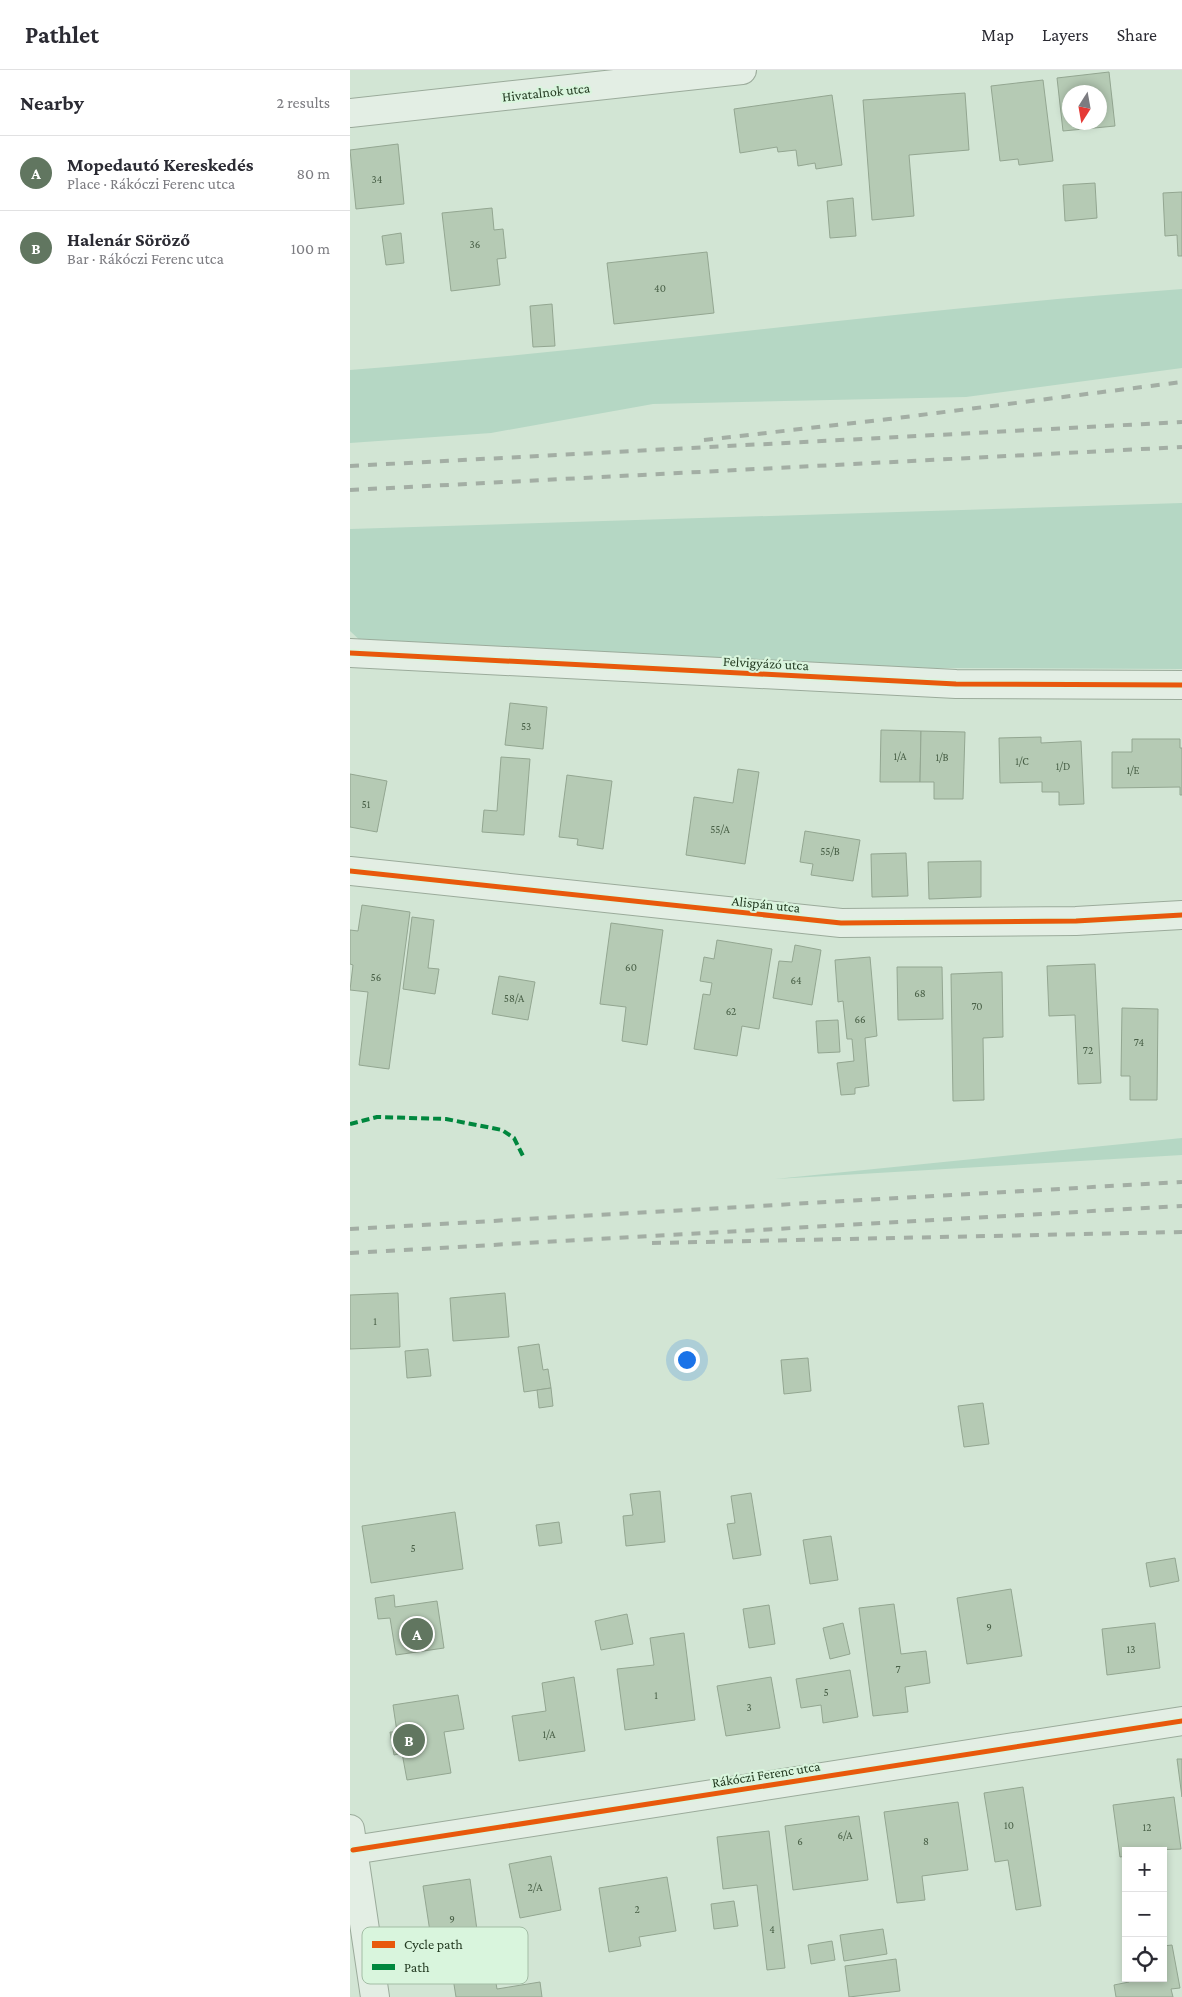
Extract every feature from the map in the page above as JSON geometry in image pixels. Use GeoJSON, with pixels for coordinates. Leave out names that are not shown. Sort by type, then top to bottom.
{"type":"FeatureCollection","features":[{"type":"Feature","properties":{"kind":"street","name":"Hivatalnok utca"},"geometry":{"type":"LineString","coordinates":[[350,113],[562,80],[638,82],[742,70]]}},
{"type":"Feature","properties":{"kind":"street","name":"Felvigyázó utca"},"geometry":{"type":"LineString","coordinates":[[350,653],[956,684],[1182,685]]}},
{"type":"Feature","properties":{"kind":"street","name":"Alispán utca"},"geometry":{"type":"LineString","coordinates":[[350,871],[841,923],[1076,921],[1182,915]]}},
{"type":"Feature","properties":{"kind":"street","name":"Rákóczi Ferenc utca"},"geometry":{"type":"LineString","coordinates":[[352,1839],[1182,1721]]}},
{"type":"Feature","properties":{"kind":"street"},"geometry":{"type":"LineString","coordinates":[[352,1839],[365,1927]]}},
{"type":"Feature","properties":{"kind":"street"},"geometry":{"type":"LineString","coordinates":[[373,1984],[375,1997]]}},
{"type":"Feature","properties":{"kind":"green space"},"geometry":{"type":"Polygon","coordinates":[[[1182,289],[1182,368],[966,397],[653,404],[491,433],[350,443],[350,370],[558,351],[974,307],[1182,289]]]}},
{"type":"Feature","properties":{"kind":"green space"},"geometry":{"type":"Polygon","coordinates":[[[1182,503],[1182,669],[931,668],[364,644],[350,631],[350,529],[1182,503]]]}},
{"type":"Feature","properties":{"kind":"green space"},"geometry":{"type":"Polygon","coordinates":[[[1182,1138],[1182,1155],[775,1179],[1182,1138]]]}},
{"type":"Feature","properties":{"kind":"building"},"geometry":{"type":"Polygon","coordinates":[[[1109,72],[1115,126],[1107,127],[1107,85],[1062,85],[1062,122],[1057,78],[1109,72]]]}},
{"type":"Feature","properties":{"kind":"building"},"geometry":{"type":"Polygon","coordinates":[[[1043,80],[1053,161],[1019,165],[1018,159],[1000,161],[991,86],[1043,80]]]}},
{"type":"Feature","properties":{"kind":"building"},"geometry":{"type":"Polygon","coordinates":[[[965,93],[969,150],[909,155],[914,216],[872,220],[863,100],[965,93]]]}},
{"type":"Feature","properties":{"kind":"building"},"geometry":{"type":"Polygon","coordinates":[[[832,95],[842,165],[816,169],[815,163],[798,166],[796,150],[778,152],[777,147],[740,153],[734,109],[832,95]]]}},
{"type":"Feature","properties":{"kind":"building"},"geometry":{"type":"Polygon","coordinates":[[[398,144],[404,204],[356,209],[350,150],[398,144]]]}},
{"type":"Feature","properties":{"kind":"building"},"geometry":{"type":"Polygon","coordinates":[[[1095,183],[1097,218],[1065,221],[1063,185],[1095,183]]]}},
{"type":"Feature","properties":{"kind":"building"},"geometry":{"type":"Polygon","coordinates":[[[1182,192],[1182,256],[1178,256],[1177,235],[1165,236],[1163,193],[1182,192]]]}},
{"type":"Feature","properties":{"kind":"building"},"geometry":{"type":"Polygon","coordinates":[[[853,198],[856,236],[830,238],[827,201],[853,198]]]}},
{"type":"Feature","properties":{"kind":"building"},"geometry":{"type":"Polygon","coordinates":[[[492,208],[494,230],[503,229],[506,258],[497,259],[500,285],[451,291],[442,213],[492,208]]]}},
{"type":"Feature","properties":{"kind":"building"},"geometry":{"type":"Polygon","coordinates":[[[401,233],[404,263],[386,265],[382,236],[401,233]]]}},
{"type":"Feature","properties":{"kind":"building"},"geometry":{"type":"Polygon","coordinates":[[[707,252],[714,313],[614,324],[607,263],[707,252]]]}},
{"type":"Feature","properties":{"kind":"building"},"geometry":{"type":"Polygon","coordinates":[[[552,304],[555,346],[533,347],[530,306],[552,304]]]}},
{"type":"Feature","properties":{"kind":"building"},"geometry":{"type":"Polygon","coordinates":[[[510,703],[547,707],[543,749],[505,745],[510,703]]]}},
{"type":"Feature","properties":{"kind":"building"},"geometry":{"type":"Polygon","coordinates":[[[881,730],[921,731],[920,782],[880,782],[881,730]]]}},
{"type":"Feature","properties":{"kind":"building"},"geometry":{"type":"Polygon","coordinates":[[[921,731],[965,732],[963,799],[934,799],[934,782],[920,782],[921,731]]]}},
{"type":"Feature","properties":{"kind":"building"},"geometry":{"type":"Polygon","coordinates":[[[1041,737],[1041,743],[1081,741],[1084,804],[1059,805],[1059,792],[1042,792],[1042,782],[1000,783],[999,738],[1041,737]]]}},
{"type":"Feature","properties":{"kind":"building"},"geometry":{"type":"Polygon","coordinates":[[[1132,739],[1180,739],[1180,748],[1182,748],[1182,795],[1180,795],[1180,787],[1112,788],[1112,752],[1132,752],[1132,739]]]}},
{"type":"Feature","properties":{"kind":"building"},"geometry":{"type":"Polygon","coordinates":[[[501,757],[530,759],[524,835],[482,832],[484,810],[497,811],[501,757]]]}},
{"type":"Feature","properties":{"kind":"building"},"geometry":{"type":"Polygon","coordinates":[[[738,769],[759,772],[745,864],[686,855],[694,797],[733,803],[738,769]]]}},
{"type":"Feature","properties":{"kind":"building"},"geometry":{"type":"Polygon","coordinates":[[[350,774],[387,781],[377,832],[350,827],[350,774]]]}},
{"type":"Feature","properties":{"kind":"building"},"geometry":{"type":"Polygon","coordinates":[[[567,775],[612,781],[603,849],[577,845],[578,839],[559,837],[567,775]]]}},
{"type":"Feature","properties":{"kind":"building"},"geometry":{"type":"Polygon","coordinates":[[[805,831],[860,840],[853,881],[811,875],[813,864],[800,862],[805,831]]]}},
{"type":"Feature","properties":{"kind":"building"},"geometry":{"type":"Polygon","coordinates":[[[906,853],[908,896],[872,897],[871,854],[906,853]]]}},
{"type":"Feature","properties":{"kind":"building"},"geometry":{"type":"Polygon","coordinates":[[[981,861],[981,897],[929,899],[928,862],[981,861]]]}},
{"type":"Feature","properties":{"kind":"building"},"geometry":{"type":"Polygon","coordinates":[[[362,905],[410,912],[389,1069],[359,1065],[368,992],[350,990],[353,965],[350,964],[350,930],[358,931],[362,905]]]}},
{"type":"Feature","properties":{"kind":"building"},"geometry":{"type":"Polygon","coordinates":[[[412,917],[434,920],[428,968],[439,969],[435,994],[403,989],[412,917]]]}},
{"type":"Feature","properties":{"kind":"building"},"geometry":{"type":"Polygon","coordinates":[[[611,923],[663,930],[647,1045],[622,1041],[626,1007],[600,1004],[611,923]]]}},
{"type":"Feature","properties":{"kind":"building"},"geometry":{"type":"Polygon","coordinates":[[[717,940],[772,949],[759,1029],[742,1026],[737,1056],[694,1049],[703,994],[710,995],[712,983],[700,981],[704,957],[714,959],[717,940]]]}},
{"type":"Feature","properties":{"kind":"building"},"geometry":{"type":"Polygon","coordinates":[[[795,945],[821,950],[812,1005],[773,998],[779,961],[792,962],[795,945]]]}},
{"type":"Feature","properties":{"kind":"building"},"geometry":{"type":"Polygon","coordinates":[[[870,957],[877,1036],[865,1038],[869,1086],[855,1088],[855,1094],[841,1095],[837,1063],[854,1061],[852,1039],[847,1039],[843,1001],[838,1002],[835,960],[870,957]]]}},
{"type":"Feature","properties":{"kind":"building"},"geometry":{"type":"Polygon","coordinates":[[[1095,964],[1101,1083],[1078,1084],[1075,1015],[1049,1016],[1047,966],[1095,964]]]}},
{"type":"Feature","properties":{"kind":"building"},"geometry":{"type":"Polygon","coordinates":[[[897,967],[942,967],[943,1019],[898,1020],[897,967]]]}},
{"type":"Feature","properties":{"kind":"building"},"geometry":{"type":"Polygon","coordinates":[[[1002,972],[1003,1037],[983,1038],[984,1100],[953,1101],[951,974],[1002,972]]]}},
{"type":"Feature","properties":{"kind":"building"},"geometry":{"type":"Polygon","coordinates":[[[499,976],[535,982],[528,1020],[492,1014],[499,976]]]}},
{"type":"Feature","properties":{"kind":"building"},"geometry":{"type":"Polygon","coordinates":[[[1122,1008],[1158,1009],[1157,1100],[1130,1100],[1130,1076],[1121,1076],[1122,1008]]]}},
{"type":"Feature","properties":{"kind":"building"},"geometry":{"type":"Polygon","coordinates":[[[838,1020],[840,1052],[818,1053],[816,1021],[838,1020]]]}},
{"type":"Feature","properties":{"kind":"building"},"geometry":{"type":"Polygon","coordinates":[[[398,1293],[400,1347],[350,1349],[350,1295],[398,1293]]]}},
{"type":"Feature","properties":{"kind":"building"},"geometry":{"type":"Polygon","coordinates":[[[505,1293],[509,1337],[453,1341],[450,1298],[505,1293]]]}},
{"type":"Feature","properties":{"kind":"building"},"geometry":{"type":"Polygon","coordinates":[[[539,1344],[543,1370],[548,1369],[551,1388],[524,1392],[518,1347],[539,1344]]]}},
{"type":"Feature","properties":{"kind":"building"},"geometry":{"type":"Polygon","coordinates":[[[428,1349],[431,1376],[407,1378],[405,1351],[428,1349]]]}},
{"type":"Feature","properties":{"kind":"building"},"geometry":{"type":"Polygon","coordinates":[[[808,1358],[811,1391],[784,1394],[781,1360],[808,1358]]]}},
{"type":"Feature","properties":{"kind":"building"},"geometry":{"type":"Polygon","coordinates":[[[551,1388],[553,1406],[539,1408],[537,1390],[551,1388]]]}},
{"type":"Feature","properties":{"kind":"building"},"geometry":{"type":"Polygon","coordinates":[[[983,1403],[989,1444],[964,1447],[958,1406],[983,1403]]]}},
{"type":"Feature","properties":{"kind":"building"},"geometry":{"type":"Polygon","coordinates":[[[660,1491],[665,1542],[626,1546],[623,1516],[633,1515],[630,1494],[660,1491]]]}},
{"type":"Feature","properties":{"kind":"building"},"geometry":{"type":"Polygon","coordinates":[[[751,1493],[761,1555],[733,1559],[727,1524],[735,1523],[731,1496],[751,1493]]]}},
{"type":"Feature","properties":{"kind":"building"},"geometry":{"type":"Polygon","coordinates":[[[455,1512],[463,1569],[371,1583],[362,1526],[455,1512]]]}},
{"type":"Feature","properties":{"kind":"building"},"geometry":{"type":"Polygon","coordinates":[[[559,1522],[562,1543],[539,1546],[536,1525],[559,1522]]]}},
{"type":"Feature","properties":{"kind":"building"},"geometry":{"type":"Polygon","coordinates":[[[831,1536],[838,1580],[810,1584],[803,1540],[831,1536]]]}},
{"type":"Feature","properties":{"kind":"building"},"geometry":{"type":"Polygon","coordinates":[[[1175,1558],[1179,1581],[1150,1587],[1146,1563],[1175,1558]]]}},
{"type":"Feature","properties":{"kind":"building"},"geometry":{"type":"Polygon","coordinates":[[[1011,1589],[1022,1656],[967,1664],[957,1598],[1011,1589]]]}},
{"type":"Feature","properties":{"kind":"building"},"geometry":{"type":"Polygon","coordinates":[[[394,1595],[395,1607],[437,1601],[444,1648],[396,1655],[390,1618],[378,1619],[375,1598],[394,1595]]]}},
{"type":"Feature","properties":{"kind":"building"},"geometry":{"type":"Polygon","coordinates":[[[894,1604],[901,1654],[926,1651],[930,1683],[905,1687],[908,1712],[873,1716],[859,1608],[894,1604]]]}},
{"type":"Feature","properties":{"kind":"building"},"geometry":{"type":"Polygon","coordinates":[[[769,1605],[775,1644],[749,1648],[743,1609],[769,1605]]]}},
{"type":"Feature","properties":{"kind":"building"},"geometry":{"type":"Polygon","coordinates":[[[627,1614],[633,1644],[601,1650],[595,1621],[627,1614]]]}},
{"type":"Feature","properties":{"kind":"building"},"geometry":{"type":"Polygon","coordinates":[[[843,1623],[850,1654],[830,1659],[823,1628],[843,1623]]]}},
{"type":"Feature","properties":{"kind":"building"},"geometry":{"type":"Polygon","coordinates":[[[1155,1623],[1160,1668],[1107,1675],[1102,1629],[1155,1623]]]}},
{"type":"Feature","properties":{"kind":"building"},"geometry":{"type":"Polygon","coordinates":[[[684,1633],[695,1720],[625,1730],[617,1669],[654,1665],[650,1638],[684,1633]]]}},
{"type":"Feature","properties":{"kind":"building"},"geometry":{"type":"Polygon","coordinates":[[[850,1670],[858,1717],[823,1723],[821,1705],[801,1708],[796,1679],[850,1670]]]}},
{"type":"Feature","properties":{"kind":"building"},"geometry":{"type":"Polygon","coordinates":[[[574,1677],[585,1751],[519,1761],[512,1716],[546,1711],[542,1683],[574,1677]]]}},
{"type":"Feature","properties":{"kind":"building"},"geometry":{"type":"Polygon","coordinates":[[[771,1677],[780,1728],[726,1736],[717,1686],[771,1677]]]}},
{"type":"Feature","properties":{"kind":"building"},"geometry":{"type":"Polygon","coordinates":[[[458,1695],[464,1729],[444,1732],[451,1773],[407,1780],[402,1753],[394,1755],[390,1732],[397,1732],[393,1705],[458,1695]]]}},
{"type":"Feature","properties":{"kind":"building"},"geometry":{"type":"Polygon","coordinates":[[[1177,1759],[1182,1759],[1182,1797],[1177,1759]]]}},
{"type":"Feature","properties":{"kind":"building"},"geometry":{"type":"Polygon","coordinates":[[[1023,1787],[1041,1906],[1016,1910],[1008,1860],[995,1862],[984,1793],[1023,1787]]]}},
{"type":"Feature","properties":{"kind":"building"},"geometry":{"type":"Polygon","coordinates":[[[1174,1797],[1181,1849],[1167,1850],[1167,1847],[1122,1847],[1122,1857],[1120,1857],[1113,1805],[1174,1797]]]}},
{"type":"Feature","properties":{"kind":"building"},"geometry":{"type":"Polygon","coordinates":[[[958,1802],[968,1870],[922,1876],[925,1900],[897,1903],[884,1812],[958,1802]]]}},
{"type":"Feature","properties":{"kind":"building"},"geometry":{"type":"Polygon","coordinates":[[[859,1816],[868,1880],[793,1890],[785,1826],[859,1816]]]}},
{"type":"Feature","properties":{"kind":"building"},"geometry":{"type":"Polygon","coordinates":[[[769,1831],[785,1968],[767,1970],[757,1885],[723,1889],[717,1837],[769,1831]]]}},
{"type":"Feature","properties":{"kind":"building"},"geometry":{"type":"Polygon","coordinates":[[[551,1856],[561,1910],[520,1918],[509,1864],[551,1856]]]}},
{"type":"Feature","properties":{"kind":"building"},"geometry":{"type":"Polygon","coordinates":[[[667,1877],[676,1931],[639,1937],[641,1946],[609,1952],[599,1888],[667,1877]]]}},
{"type":"Feature","properties":{"kind":"building"},"geometry":{"type":"Polygon","coordinates":[[[470,1879],[477,1927],[429,1927],[423,1886],[470,1879]]]}},
{"type":"Feature","properties":{"kind":"building"},"geometry":{"type":"Polygon","coordinates":[[[734,1901],[738,1926],[714,1929],[711,1904],[734,1901]]]}},
{"type":"Feature","properties":{"kind":"building"},"geometry":{"type":"Polygon","coordinates":[[[883,1929],[887,1954],[844,1961],[840,1935],[883,1929]]]}},
{"type":"Feature","properties":{"kind":"building"},"geometry":{"type":"Polygon","coordinates":[[[832,1941],[835,1960],[811,1964],[808,1945],[832,1941]]]}},
{"type":"Feature","properties":{"kind":"building"},"geometry":{"type":"Polygon","coordinates":[[[1172,1945],[1180,1988],[1171,1989],[1173,1997],[1116,1997],[1114,1985],[1129,1982],[1167,1982],[1167,1946],[1172,1945]]]}},
{"type":"Feature","properties":{"kind":"building"},"geometry":{"type":"Polygon","coordinates":[[[896,1959],[900,1991],[849,1997],[845,1966],[896,1959]]]}},
{"type":"Feature","properties":{"kind":"building"},"geometry":{"type":"Polygon","coordinates":[[[540,1982],[542,1997],[456,1997],[454,1984],[496,1984],[497,1989],[540,1982]]]}},
{"type":"Feature","properties":{"kind":"railway"},"geometry":{"type":"LineString","coordinates":[[704,440],[1182,382]]}},
{"type":"Feature","properties":{"kind":"railway"},"geometry":{"type":"LineString","coordinates":[[350,466],[1182,422]]}},
{"type":"Feature","properties":{"kind":"railway"},"geometry":{"type":"LineString","coordinates":[[350,490],[1182,447]]}},
{"type":"Feature","properties":{"kind":"railway"},"geometry":{"type":"LineString","coordinates":[[350,1229],[1182,1182]]}},
{"type":"Feature","properties":{"kind":"railway"},"geometry":{"type":"LineString","coordinates":[[350,1253],[1182,1206]]}},
{"type":"Feature","properties":{"kind":"railway"},"geometry":{"type":"LineString","coordinates":[[652,1243],[1182,1232]]}},
{"type":"Feature","properties":{"kind":"marked path"},"geometry":{"type":"LineString","coordinates":[[350,1124],[377,1117],[446,1119],[502,1130],[514,1138],[524,1158]]}},
{"type":"Feature","properties":{"kind":"cycle path"},"geometry":{"type":"LineString","coordinates":[[350,653],[956,684],[1182,685]]}},
{"type":"Feature","properties":{"kind":"cycle path"},"geometry":{"type":"LineString","coordinates":[[350,871],[841,923],[1076,921],[1182,915]]}},
{"type":"Feature","properties":{"kind":"cycle path"},"geometry":{"type":"LineString","coordinates":[[353,1850],[1182,1721]]}},
{"type":"Feature","properties":{"kind":"place","name":"Mopedautó Kereskedés"},"geometry":{"type":"Point","coordinates":[417,1634]}},
{"type":"Feature","properties":{"kind":"place","name":"Halenár Söröző"},"geometry":{"type":"Point","coordinates":[409,1740]}}]}
